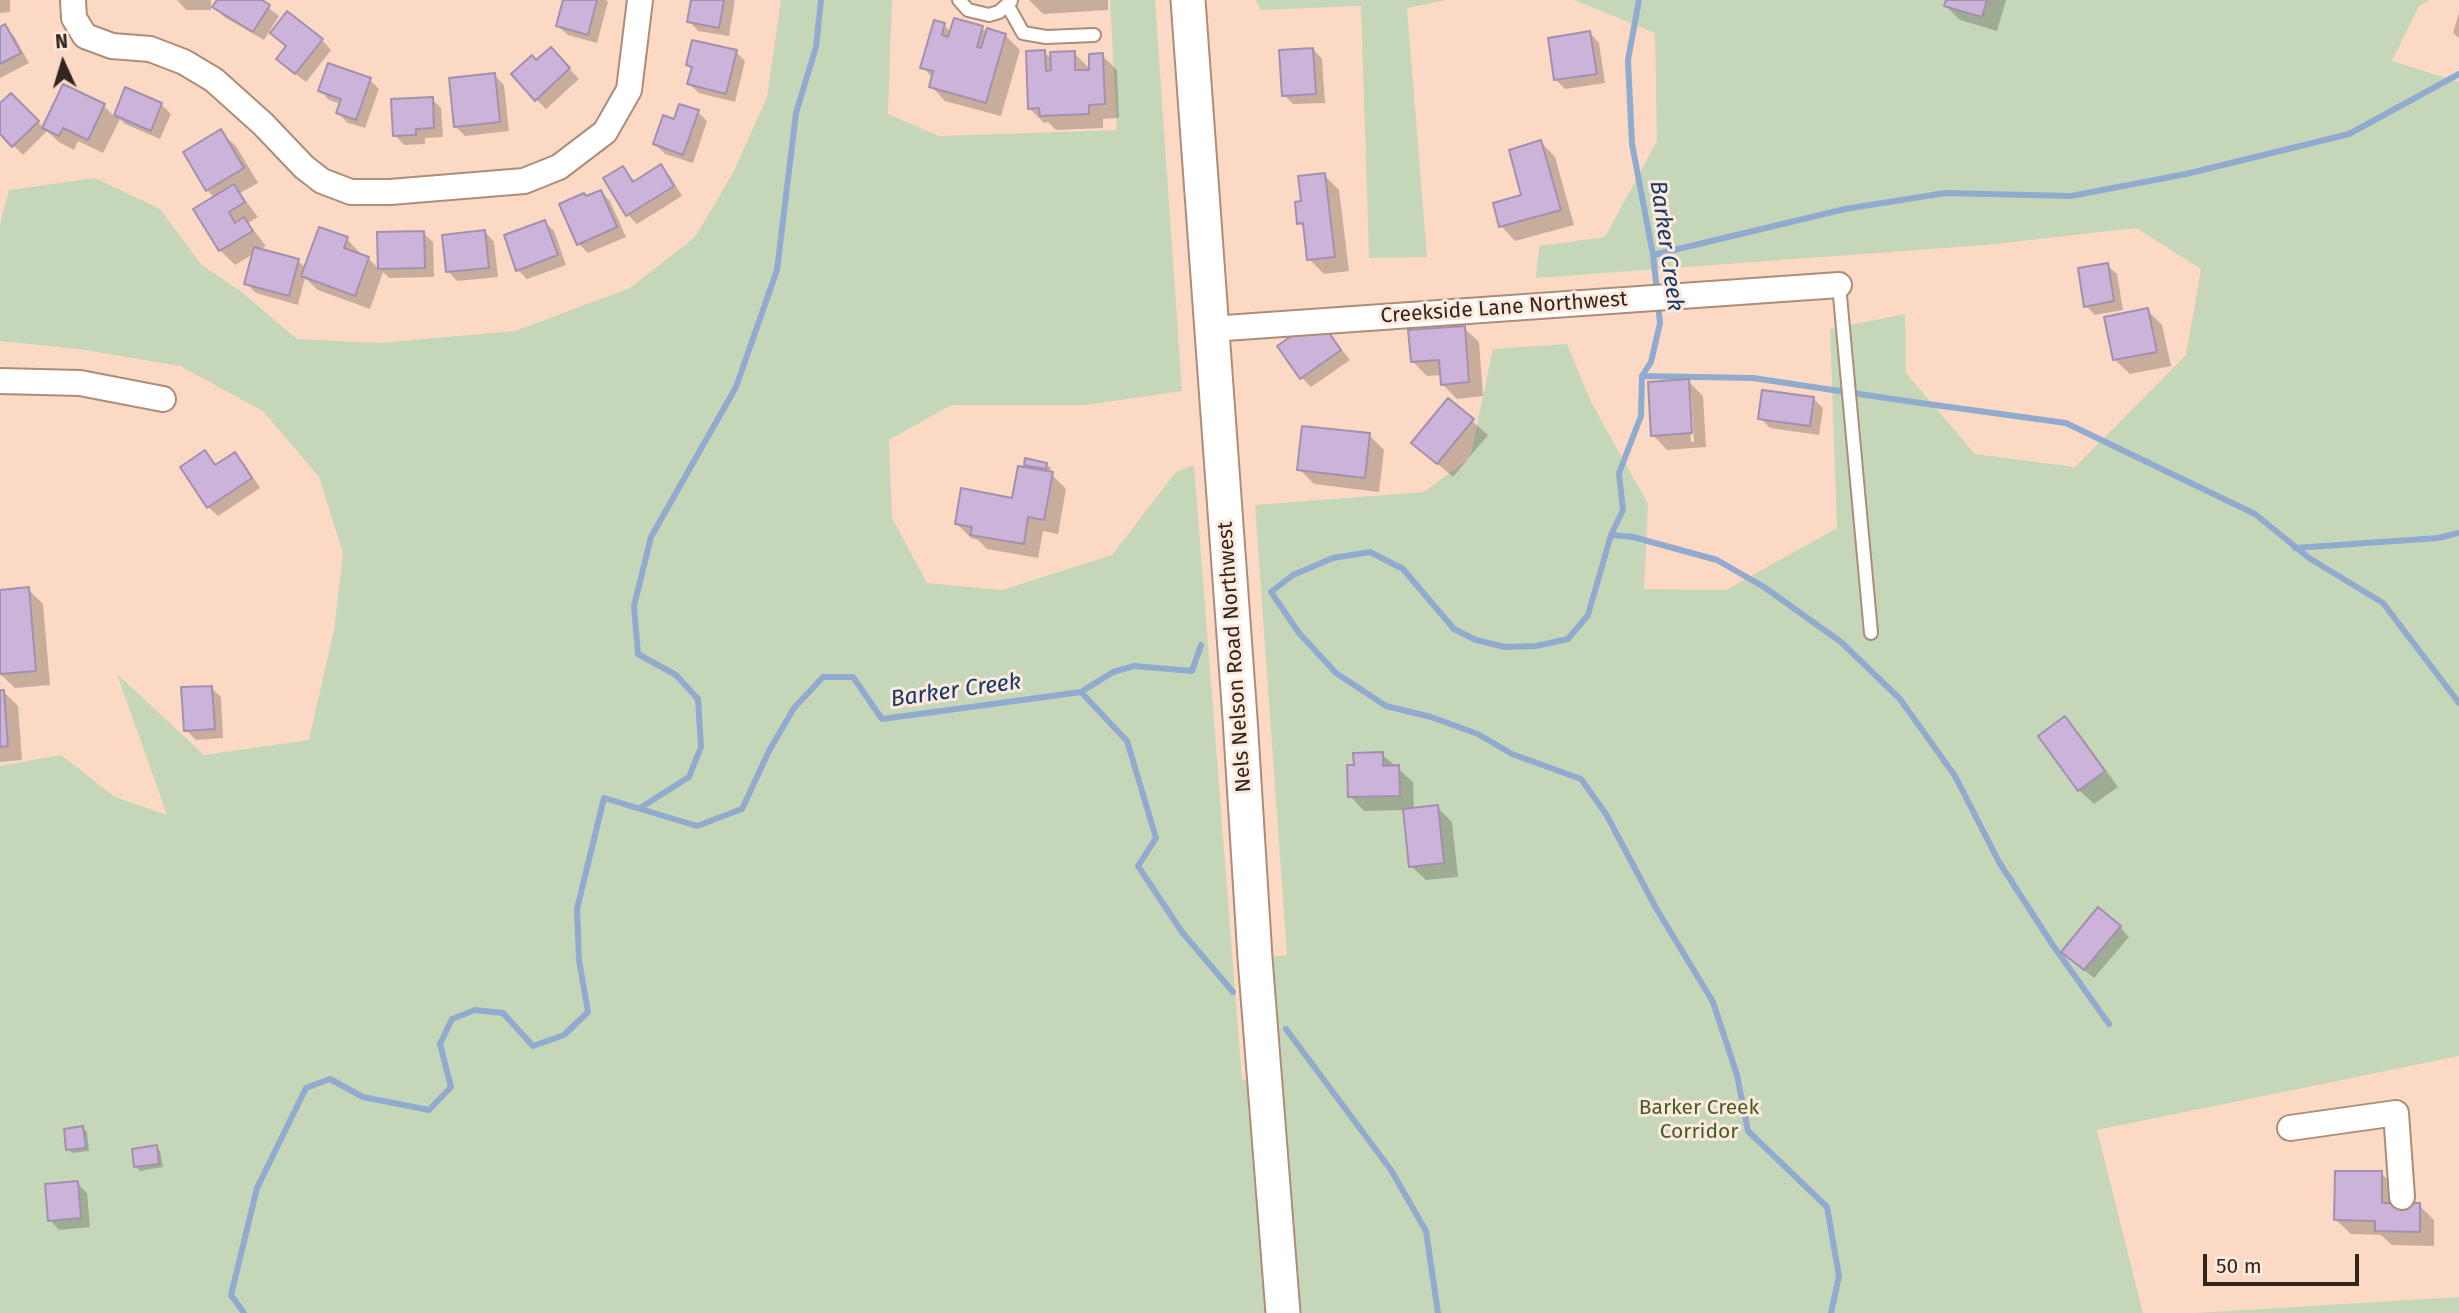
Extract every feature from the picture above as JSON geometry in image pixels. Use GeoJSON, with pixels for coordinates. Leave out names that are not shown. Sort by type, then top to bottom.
{"type":"FeatureCollection","features":[{"type":"Feature","properties":{"kind":"street"},"geometry":{"type":"LineString","coordinates":[[73,0],[74,18],[85,37],[112,46],[150,49],[184,62],[214,80],[263,124],[304,167],[322,181],[351,192],[390,192],[524,181],[559,167],[605,132],[629,90],[640,0]]}},
{"type":"Feature","properties":{"kind":"street","name":"Nels Nelson Road Northwest"},"geometry":{"type":"LineString","coordinates":[[1188,0],[1255,958],[1283,1313]]}},
{"type":"Feature","properties":{"kind":"street","name":"Creekside Lane Northwest"},"geometry":{"type":"LineString","coordinates":[[1211,329],[1839,285]]}},
{"type":"Feature","properties":{"kind":"street"},"geometry":{"type":"LineString","coordinates":[[0,381],[80,383],[163,399]]}},
{"type":"Feature","properties":{"kind":"street"},"geometry":{"type":"LineString","coordinates":[[2290,1128],[2396,1113],[2402,1197]]}},
{"type":"Feature","properties":{"kind":"lane"},"geometry":{"type":"LineString","coordinates":[[959,0],[968,10],[989,15],[1010,3],[1023,33],[1046,37],[1094,35]]}},
{"type":"Feature","properties":{"kind":"lane"},"geometry":{"type":"LineString","coordinates":[[1839,285],[1871,633]]}},
{"type":"Feature","properties":{"kind":"green space","name":"Barker Creek Corridor"},"geometry":{"type":"Polygon","coordinates":[[[781,0],[892,0],[888,114],[939,136],[1117,130],[1110,0],[1155,0],[1182,391],[1086,405],[951,405],[889,440],[892,518],[927,583],[1002,590],[1112,555],[1176,472],[1194,465],[1242,1080],[1265,1078],[1255,958],[1287,955],[1255,505],[1424,492],[1470,458],[1493,349],[1567,344],[1591,402],[1648,504],[1644,589],[1726,590],[1837,528],[1830,329],[1905,314],[1906,373],[1975,454],[2075,467],[2186,355],[2201,269],[2136,228],[1986,245],[1536,278],[1539,246],[1605,237],[1657,141],[1655,33],[1574,0],[2430,0],[2419,6],[2392,61],[2459,82],[2459,1056],[2097,1130],[2143,1313],[0,1313],[0,766],[61,755],[115,797],[167,815],[117,674],[204,755],[309,740],[334,630],[343,553],[319,477],[263,411],[180,366],[79,349],[0,341],[0,224],[9,190],[95,178],[160,209],[202,265],[243,293],[297,339],[379,343],[515,331],[630,288],[695,237],[733,173],[767,97],[781,0]]]}},
{"type":"Feature","properties":{"kind":"green space"},"geometry":{"type":"Polygon","coordinates":[[[1255,0],[1446,0],[1407,8],[1427,257],[1369,258],[1361,6],[1261,10],[1255,0]]]}},
{"type":"Feature","properties":{"kind":"green space"},"geometry":{"type":"Polygon","coordinates":[[[2459,1297],[2459,1313],[2195,1313],[2459,1297]]]}},
{"type":"Feature","properties":{"kind":"building"},"geometry":{"type":"Polygon","coordinates":[[[217,0],[262,0],[270,5],[253,32],[212,7],[217,0]]]}},
{"type":"Feature","properties":{"kind":"building"},"geometry":{"type":"Polygon","coordinates":[[[563,0],[597,0],[588,35],[556,26],[563,0]]]}},
{"type":"Feature","properties":{"kind":"building"},"geometry":{"type":"Polygon","coordinates":[[[691,0],[724,0],[719,28],[687,22],[691,0]]]}},
{"type":"Feature","properties":{"kind":"building"},"geometry":{"type":"Polygon","coordinates":[[[1946,0],[1987,0],[1982,17],[1944,6],[1946,0]]]}},
{"type":"Feature","properties":{"kind":"building"},"geometry":{"type":"Polygon","coordinates":[[[287,11],[323,39],[295,74],[276,59],[286,46],[270,33],[287,11]]]}},
{"type":"Feature","properties":{"kind":"building"},"geometry":{"type":"Polygon","coordinates":[[[954,18],[983,26],[977,47],[981,48],[987,28],[1006,34],[986,103],[929,87],[933,71],[920,68],[934,20],[945,23],[942,35],[948,37],[954,18]]]}},
{"type":"Feature","properties":{"kind":"building"},"geometry":{"type":"Polygon","coordinates":[[[5,24],[21,53],[0,64],[0,27],[5,24]]]}},
{"type":"Feature","properties":{"kind":"building"},"geometry":{"type":"Polygon","coordinates":[[[1590,31],[1597,74],[1554,80],[1548,38],[1590,31]]]}},
{"type":"Feature","properties":{"kind":"building"},"geometry":{"type":"Polygon","coordinates":[[[692,40],[737,50],[726,94],[687,84],[692,67],[686,65],[692,40]]]}},
{"type":"Feature","properties":{"kind":"building"},"geometry":{"type":"Polygon","coordinates":[[[551,47],[570,68],[535,101],[511,74],[532,55],[536,60],[551,47]]]}},
{"type":"Feature","properties":{"kind":"building"},"geometry":{"type":"Polygon","coordinates":[[[1313,48],[1316,94],[1282,96],[1279,50],[1313,48]]]}},
{"type":"Feature","properties":{"kind":"building"},"geometry":{"type":"Polygon","coordinates":[[[1045,50],[1046,71],[1051,70],[1050,52],[1075,51],[1075,70],[1089,70],[1089,54],[1103,53],[1105,104],[1089,105],[1089,114],[1040,116],[1039,108],[1028,109],[1026,51],[1045,50]]]}},
{"type":"Feature","properties":{"kind":"building"},"geometry":{"type":"Polygon","coordinates":[[[328,63],[371,78],[356,120],[336,113],[341,99],[318,91],[328,63]]]}},
{"type":"Feature","properties":{"kind":"building"},"geometry":{"type":"Polygon","coordinates":[[[495,73],[500,122],[454,127],[449,78],[495,73]]]}},
{"type":"Feature","properties":{"kind":"building"},"geometry":{"type":"Polygon","coordinates":[[[63,84],[105,104],[88,140],[63,128],[59,136],[42,128],[63,84]]]}},
{"type":"Feature","properties":{"kind":"building"},"geometry":{"type":"Polygon","coordinates":[[[125,87],[162,103],[151,131],[114,115],[125,87]]]}},
{"type":"Feature","properties":{"kind":"building"},"geometry":{"type":"Polygon","coordinates":[[[11,93],[39,121],[12,147],[0,134],[0,103],[11,93]]]}},
{"type":"Feature","properties":{"kind":"building"},"geometry":{"type":"Polygon","coordinates":[[[433,97],[434,128],[416,129],[416,135],[393,136],[391,99],[433,97]]]}},
{"type":"Feature","properties":{"kind":"building"},"geometry":{"type":"Polygon","coordinates":[[[679,104],[699,110],[683,155],[653,144],[663,115],[674,119],[679,104]]]}},
{"type":"Feature","properties":{"kind":"building"},"geometry":{"type":"Polygon","coordinates":[[[221,129],[244,168],[206,191],[183,152],[221,129]]]}},
{"type":"Feature","properties":{"kind":"building"},"geometry":{"type":"Polygon","coordinates":[[[1541,140],[1561,210],[1499,227],[1493,203],[1521,195],[1509,150],[1541,140]]]}},
{"type":"Feature","properties":{"kind":"building"},"geometry":{"type":"Polygon","coordinates":[[[661,164],[674,186],[626,216],[603,178],[623,166],[633,182],[661,164]]]}},
{"type":"Feature","properties":{"kind":"building"},"geometry":{"type":"Polygon","coordinates":[[[1325,173],[1335,257],[1307,260],[1303,223],[1297,224],[1295,202],[1301,201],[1298,176],[1325,173]]]}},
{"type":"Feature","properties":{"kind":"building"},"geometry":{"type":"Polygon","coordinates":[[[234,184],[245,202],[229,212],[235,223],[244,217],[253,231],[219,251],[193,209],[234,184]]]}},
{"type":"Feature","properties":{"kind":"building"},"geometry":{"type":"Polygon","coordinates":[[[601,190],[617,227],[577,245],[559,204],[584,193],[586,196],[601,190]]]}},
{"type":"Feature","properties":{"kind":"building"},"geometry":{"type":"Polygon","coordinates":[[[545,220],[558,255],[516,271],[504,235],[545,220]]]}},
{"type":"Feature","properties":{"kind":"building"},"geometry":{"type":"Polygon","coordinates":[[[319,227],[348,237],[344,248],[369,257],[355,296],[301,276],[319,227]]]}},
{"type":"Feature","properties":{"kind":"building"},"geometry":{"type":"Polygon","coordinates":[[[485,230],[489,268],[446,272],[442,235],[485,230]]]}},
{"type":"Feature","properties":{"kind":"building"},"geometry":{"type":"Polygon","coordinates":[[[424,231],[425,268],[378,269],[377,232],[424,231]]]}},
{"type":"Feature","properties":{"kind":"building"},"geometry":{"type":"Polygon","coordinates":[[[254,247],[299,259],[289,296],[244,284],[254,247]]]}},
{"type":"Feature","properties":{"kind":"building"},"geometry":{"type":"Polygon","coordinates":[[[2108,263],[2114,301],[2084,307],[2078,268],[2108,263]]]}},
{"type":"Feature","properties":{"kind":"building"},"geometry":{"type":"Polygon","coordinates":[[[2148,308],[2157,352],[2113,360],[2104,317],[2148,308]]]}},
{"type":"Feature","properties":{"kind":"building"},"geometry":{"type":"Polygon","coordinates":[[[1323,324],[1341,350],[1300,379],[1277,346],[1304,327],[1323,324]]]}},
{"type":"Feature","properties":{"kind":"building"},"geometry":{"type":"Polygon","coordinates":[[[1465,326],[1469,382],[1441,385],[1439,360],[1411,362],[1408,330],[1465,326]]]}},
{"type":"Feature","properties":{"kind":"building"},"geometry":{"type":"Polygon","coordinates":[[[1689,379],[1692,433],[1651,436],[1648,382],[1689,379]]]}},
{"type":"Feature","properties":{"kind":"building"},"geometry":{"type":"Polygon","coordinates":[[[1762,390],[1814,397],[1810,426],[1758,419],[1762,390]]]}},
{"type":"Feature","properties":{"kind":"building"},"geometry":{"type":"Polygon","coordinates":[[[1448,398],[1474,419],[1437,464],[1411,443],[1448,398]]]}},
{"type":"Feature","properties":{"kind":"building"},"geometry":{"type":"Polygon","coordinates":[[[1302,426],[1370,433],[1365,478],[1297,470],[1302,426]]]}},
{"type":"Feature","properties":{"kind":"building"},"geometry":{"type":"Polygon","coordinates":[[[205,450],[215,465],[235,452],[252,478],[207,508],[180,467],[205,450]]]}},
{"type":"Feature","properties":{"kind":"building"},"geometry":{"type":"Polygon","coordinates":[[[1025,458],[1047,463],[1046,469],[1024,465],[1025,458]]]}},
{"type":"Feature","properties":{"kind":"building"},"geometry":{"type":"Polygon","coordinates":[[[1018,466],[1053,472],[1044,520],[1028,517],[1024,544],[970,535],[972,527],[955,524],[961,488],[1012,498],[1018,466]]]}},
{"type":"Feature","properties":{"kind":"building"},"geometry":{"type":"Polygon","coordinates":[[[29,587],[36,671],[0,674],[0,590],[29,587]]]}},
{"type":"Feature","properties":{"kind":"building"},"geometry":{"type":"Polygon","coordinates":[[[212,686],[215,729],[184,731],[181,687],[212,686]]]}},
{"type":"Feature","properties":{"kind":"building"},"geometry":{"type":"Polygon","coordinates":[[[0,690],[4,690],[8,746],[0,747],[0,690]]]}},
{"type":"Feature","properties":{"kind":"building"},"geometry":{"type":"Polygon","coordinates":[[[2065,716],[2105,771],[2078,791],[2038,736],[2065,716]]]}},
{"type":"Feature","properties":{"kind":"building"},"geometry":{"type":"Polygon","coordinates":[[[1383,752],[1383,766],[1399,765],[1400,796],[1348,797],[1347,765],[1354,765],[1353,753],[1383,752]]]}},
{"type":"Feature","properties":{"kind":"building"},"geometry":{"type":"Polygon","coordinates":[[[1438,805],[1444,863],[1409,867],[1403,809],[1438,805]]]}},
{"type":"Feature","properties":{"kind":"building"},"geometry":{"type":"Polygon","coordinates":[[[2098,907],[2121,926],[2084,970],[2061,952],[2098,907]]]}},
{"type":"Feature","properties":{"kind":"building"},"geometry":{"type":"Polygon","coordinates":[[[83,1126],[86,1148],[66,1150],[64,1129],[83,1126]]]}},
{"type":"Feature","properties":{"kind":"building"},"geometry":{"type":"Polygon","coordinates":[[[157,1145],[159,1164],[134,1167],[132,1149],[157,1145]]]}},
{"type":"Feature","properties":{"kind":"building"},"geometry":{"type":"Polygon","coordinates":[[[2335,1171],[2382,1171],[2382,1203],[2420,1203],[2420,1232],[2375,1231],[2375,1221],[2334,1220],[2335,1171]]]}},
{"type":"Feature","properties":{"kind":"building"},"geometry":{"type":"Polygon","coordinates":[[[78,1181],[81,1218],[48,1221],[45,1184],[78,1181]]]}},
{"type":"Feature","properties":{"kind":"waterway"},"geometry":{"type":"LineString","coordinates":[[640,808],[689,777],[701,747],[698,699],[676,675],[638,654],[634,606],[651,537],[736,387],[777,270],[796,113],[816,47],[821,0]]}},
{"type":"Feature","properties":{"kind":"waterway","name":"Barker Creek"},"geometry":{"type":"LineString","coordinates":[[1639,0],[1628,60],[1632,144],[1653,255],[1657,292]]}},
{"type":"Feature","properties":{"kind":"waterway"},"geometry":{"type":"LineString","coordinates":[[1653,255],[1845,209],[1945,193],[2071,196],[2186,174],[2349,134],[2459,74]]}},
{"type":"Feature","properties":{"kind":"waterway"},"geometry":{"type":"LineString","coordinates":[[1658,303],[1660,323],[1651,362],[1642,376],[1641,416],[1619,473],[1623,510],[1611,535],[1588,615],[1568,639],[1536,646],[1505,647],[1476,640],[1454,629],[1403,569],[1370,552],[1333,558],[1293,575],[1271,592],[1299,633],[1336,673],[1386,706],[1431,717],[1478,734],[1512,754],[1581,779],[1606,814],[1656,908],[1713,1002],[1737,1075],[1748,1131],[1827,1207],[1839,1276],[1831,1313]]}},
{"type":"Feature","properties":{"kind":"waterway"},"geometry":{"type":"LineString","coordinates":[[1642,376],[1753,378],[2066,423],[2255,514],[2309,558],[2383,603],[2459,703]]}},
{"type":"Feature","properties":{"kind":"waterway"},"geometry":{"type":"LineString","coordinates":[[2295,548],[2438,538],[2459,533]]}},
{"type":"Feature","properties":{"kind":"waterway"},"geometry":{"type":"LineString","coordinates":[[1611,535],[1633,537],[1717,560],[1764,587],[1841,642],[1900,699],[1955,776],[1999,862],[2052,944],[2109,1024]]}},
{"type":"Feature","properties":{"kind":"waterway","name":"Barker Creek"},"geometry":{"type":"LineString","coordinates":[[244,1313],[231,1295],[257,1188],[306,1088],[330,1079],[363,1097],[429,1110],[451,1087],[440,1044],[452,1019],[475,1010],[503,1013],[533,1046],[564,1035],[588,1012],[579,960],[577,909],[604,798],[697,826],[742,809],[769,751],[794,708],[823,677],[853,677],[882,719],[1081,692],[1113,672],[1134,666],[1192,671],[1201,645]]}},
{"type":"Feature","properties":{"kind":"waterway"},"geometry":{"type":"LineString","coordinates":[[1081,692],[1127,741],[1156,838],[1138,866],[1182,932],[1233,992]]}},
{"type":"Feature","properties":{"kind":"waterway"},"geometry":{"type":"LineString","coordinates":[[1286,1029],[1391,1170],[1426,1231],[1438,1313]]}}]}
